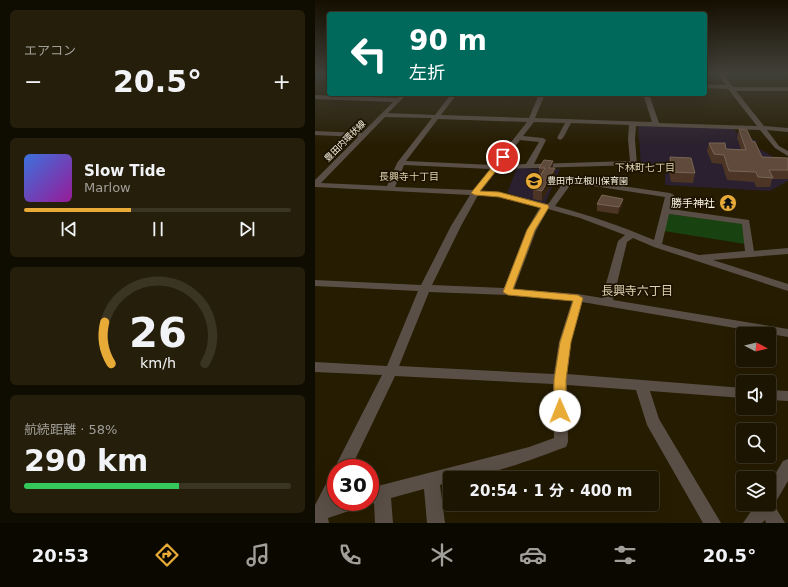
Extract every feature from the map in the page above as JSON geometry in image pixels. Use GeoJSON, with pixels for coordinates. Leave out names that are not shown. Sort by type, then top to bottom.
{"type":"FeatureCollection","features":[{"type":"Feature","properties":{"kind":"street"},"geometry":{"type":"LineString","coordinates":[[326,97],[398,100]]}},
{"type":"Feature","properties":{"kind":"street","name":"豊田内環状線"},"geometry":{"type":"LineString","coordinates":[[315,184],[401,97]]}},
{"type":"Feature","properties":{"kind":"street"},"geometry":{"type":"LineString","coordinates":[[390,189],[401,163],[451,97]]}},
{"type":"Feature","properties":{"kind":"street"},"geometry":{"type":"LineString","coordinates":[[348,459],[391,372],[425,288],[456,226],[475,193],[532,120],[541,97]]}},
{"type":"Feature","properties":{"kind":"street"},"geometry":{"type":"LineString","coordinates":[[647,97],[656,124]]}},
{"type":"Feature","properties":{"kind":"street"},"geometry":{"type":"LineString","coordinates":[[738,97],[777,147],[788,154]]}},
{"type":"Feature","properties":{"kind":"street"},"geometry":{"type":"LineString","coordinates":[[384,115],[788,130]]}},
{"type":"Feature","properties":{"kind":"street"},"geometry":{"type":"LineString","coordinates":[[560,138],[569,121]]}},
{"type":"Feature","properties":{"kind":"street"},"geometry":{"type":"LineString","coordinates":[[401,163],[528,167],[634,163],[630,141],[633,124]]}},
{"type":"Feature","properties":{"kind":"street"},"geometry":{"type":"LineString","coordinates":[[315,133],[364,135]]}},
{"type":"Feature","properties":{"kind":"street"},"geometry":{"type":"LineString","coordinates":[[519,138],[543,140],[528,167]]}},
{"type":"Feature","properties":{"kind":"street"},"geometry":{"type":"LineString","coordinates":[[629,189],[633,180]]}},
{"type":"Feature","properties":{"kind":"street"},"geometry":{"type":"LineString","coordinates":[[508,292],[531,230],[545,207],[552,205],[567,182],[574,181],[670,195],[657,245]]}},
{"type":"Feature","properties":{"kind":"street"},"geometry":{"type":"LineString","coordinates":[[315,184],[499,194],[583,216],[620,228],[631,235],[657,245],[788,288]]}},
{"type":"Feature","properties":{"kind":"street"},"geometry":{"type":"LineString","coordinates":[[666,211],[746,222],[750,254]]}},
{"type":"Feature","properties":{"kind":"street"},"geometry":{"type":"LineString","coordinates":[[607,302],[623,241],[631,235]]}},
{"type":"Feature","properties":{"kind":"street"},"geometry":{"type":"LineString","coordinates":[[696,258],[788,251]]}},
{"type":"Feature","properties":{"kind":"street"},"geometry":{"type":"LineString","coordinates":[[315,283],[508,292],[578,298],[788,333]]}},
{"type":"Feature","properties":{"kind":"street"},"geometry":{"type":"LineString","coordinates":[[379,493],[529,454],[561,442],[560,380],[565,342],[578,298]]}},
{"type":"Feature","properties":{"kind":"street"},"geometry":{"type":"LineString","coordinates":[[315,367],[560,380],[736,393]]}},
{"type":"Feature","properties":{"kind":"street"},"geometry":{"type":"LineString","coordinates":[[642,386],[652,421],[712,523]]}},
{"type":"Feature","properties":{"kind":"street"},"geometry":{"type":"LineString","coordinates":[[776,395],[788,396]]}},
{"type":"Feature","properties":{"kind":"street"},"geometry":{"type":"LineString","coordinates":[[776,487],[788,466]]}},
{"type":"Feature","properties":{"kind":"street"},"geometry":{"type":"LineString","coordinates":[[431,479],[437,523]]}},
{"type":"Feature","properties":{"kind":"street"},"geometry":{"type":"LineString","coordinates":[[319,517],[327,500]]}},
{"type":"Feature","properties":{"kind":"street"},"geometry":{"type":"LineString","coordinates":[[379,505],[384,523]]}},
{"type":"Feature","properties":{"kind":"street"},"geometry":{"type":"LineString","coordinates":[[319,517],[332,511]]}},
{"type":"Feature","properties":{"kind":"street"},"geometry":{"type":"LineString","coordinates":[[752,523],[761,511]]}},
{"type":"Feature","properties":{"kind":"street"},"geometry":{"type":"LineString","coordinates":[[771,511],[776,523]]}},
{"type":"Feature","properties":{"kind":"shaded area"},"geometry":{"type":"Polygon","coordinates":[[[638,125],[733,128],[738,134],[758,141],[751,144],[788,165],[788,181],[770,191],[665,185],[665,166],[641,165],[638,125]]]}},
{"type":"Feature","properties":{"kind":"shaded area","name":"豊田市立根川保育園"},"geometry":{"type":"Polygon","coordinates":[[[517,168],[560,169],[545,204],[507,193],[517,168]]]}},
{"type":"Feature","properties":{"kind":"green space"},"geometry":{"type":"Polygon","coordinates":[[[668,214],[740,223],[743,225],[745,244],[664,231],[668,214]]]}},
{"type":"Feature","properties":{"kind":"building"},"geometry":{"type":"Polygon","coordinates":[[[739,129],[747,130],[762,157],[788,158],[788,170],[769,170],[773,178],[758,177],[756,172],[729,171],[724,155],[714,154],[709,143],[725,143],[726,149],[746,150],[739,129]]]}},
{"type":"Feature","properties":{"kind":"building"},"geometry":{"type":"Polygon","coordinates":[[[670,157],[691,158],[695,173],[672,172],[670,157]]]}},
{"type":"Feature","properties":{"kind":"building"},"geometry":{"type":"Polygon","coordinates":[[[544,160],[553,161],[549,168],[555,168],[542,191],[533,189],[545,168],[539,168],[544,160]]]}},
{"type":"Feature","properties":{"kind":"building"},"geometry":{"type":"Polygon","coordinates":[[[602,195],[623,199],[619,207],[597,204],[602,195]]]}},
{"type":"Feature","properties":{"kind":"place","name":"豊田市立根川保育園"},"geometry":{"type":"Point","coordinates":[534,181]}},
{"type":"Feature","properties":{"kind":"place","name":"勝手神社"},"geometry":{"type":"Point","coordinates":[728,203]}},
{"type":"Feature","properties":{"kind":"district","name":"下林町七丁目"},"geometry":{"type":"Point","coordinates":[645,167]}},
{"type":"Feature","properties":{"kind":"district","name":"長興寺十丁目"},"geometry":{"type":"Point","coordinates":[409,176]}},
{"type":"Feature","properties":{"kind":"district","name":"長興寺六丁目"},"geometry":{"type":"Point","coordinates":[637,291]}},
{"type":"Feature","properties":{"kind":"route"},"geometry":{"type":"LineString","coordinates":[[503,157],[475,193],[499,194],[545,207],[531,230],[508,287],[508,292],[578,298],[565,342],[560,380],[560,411]]}}]}
